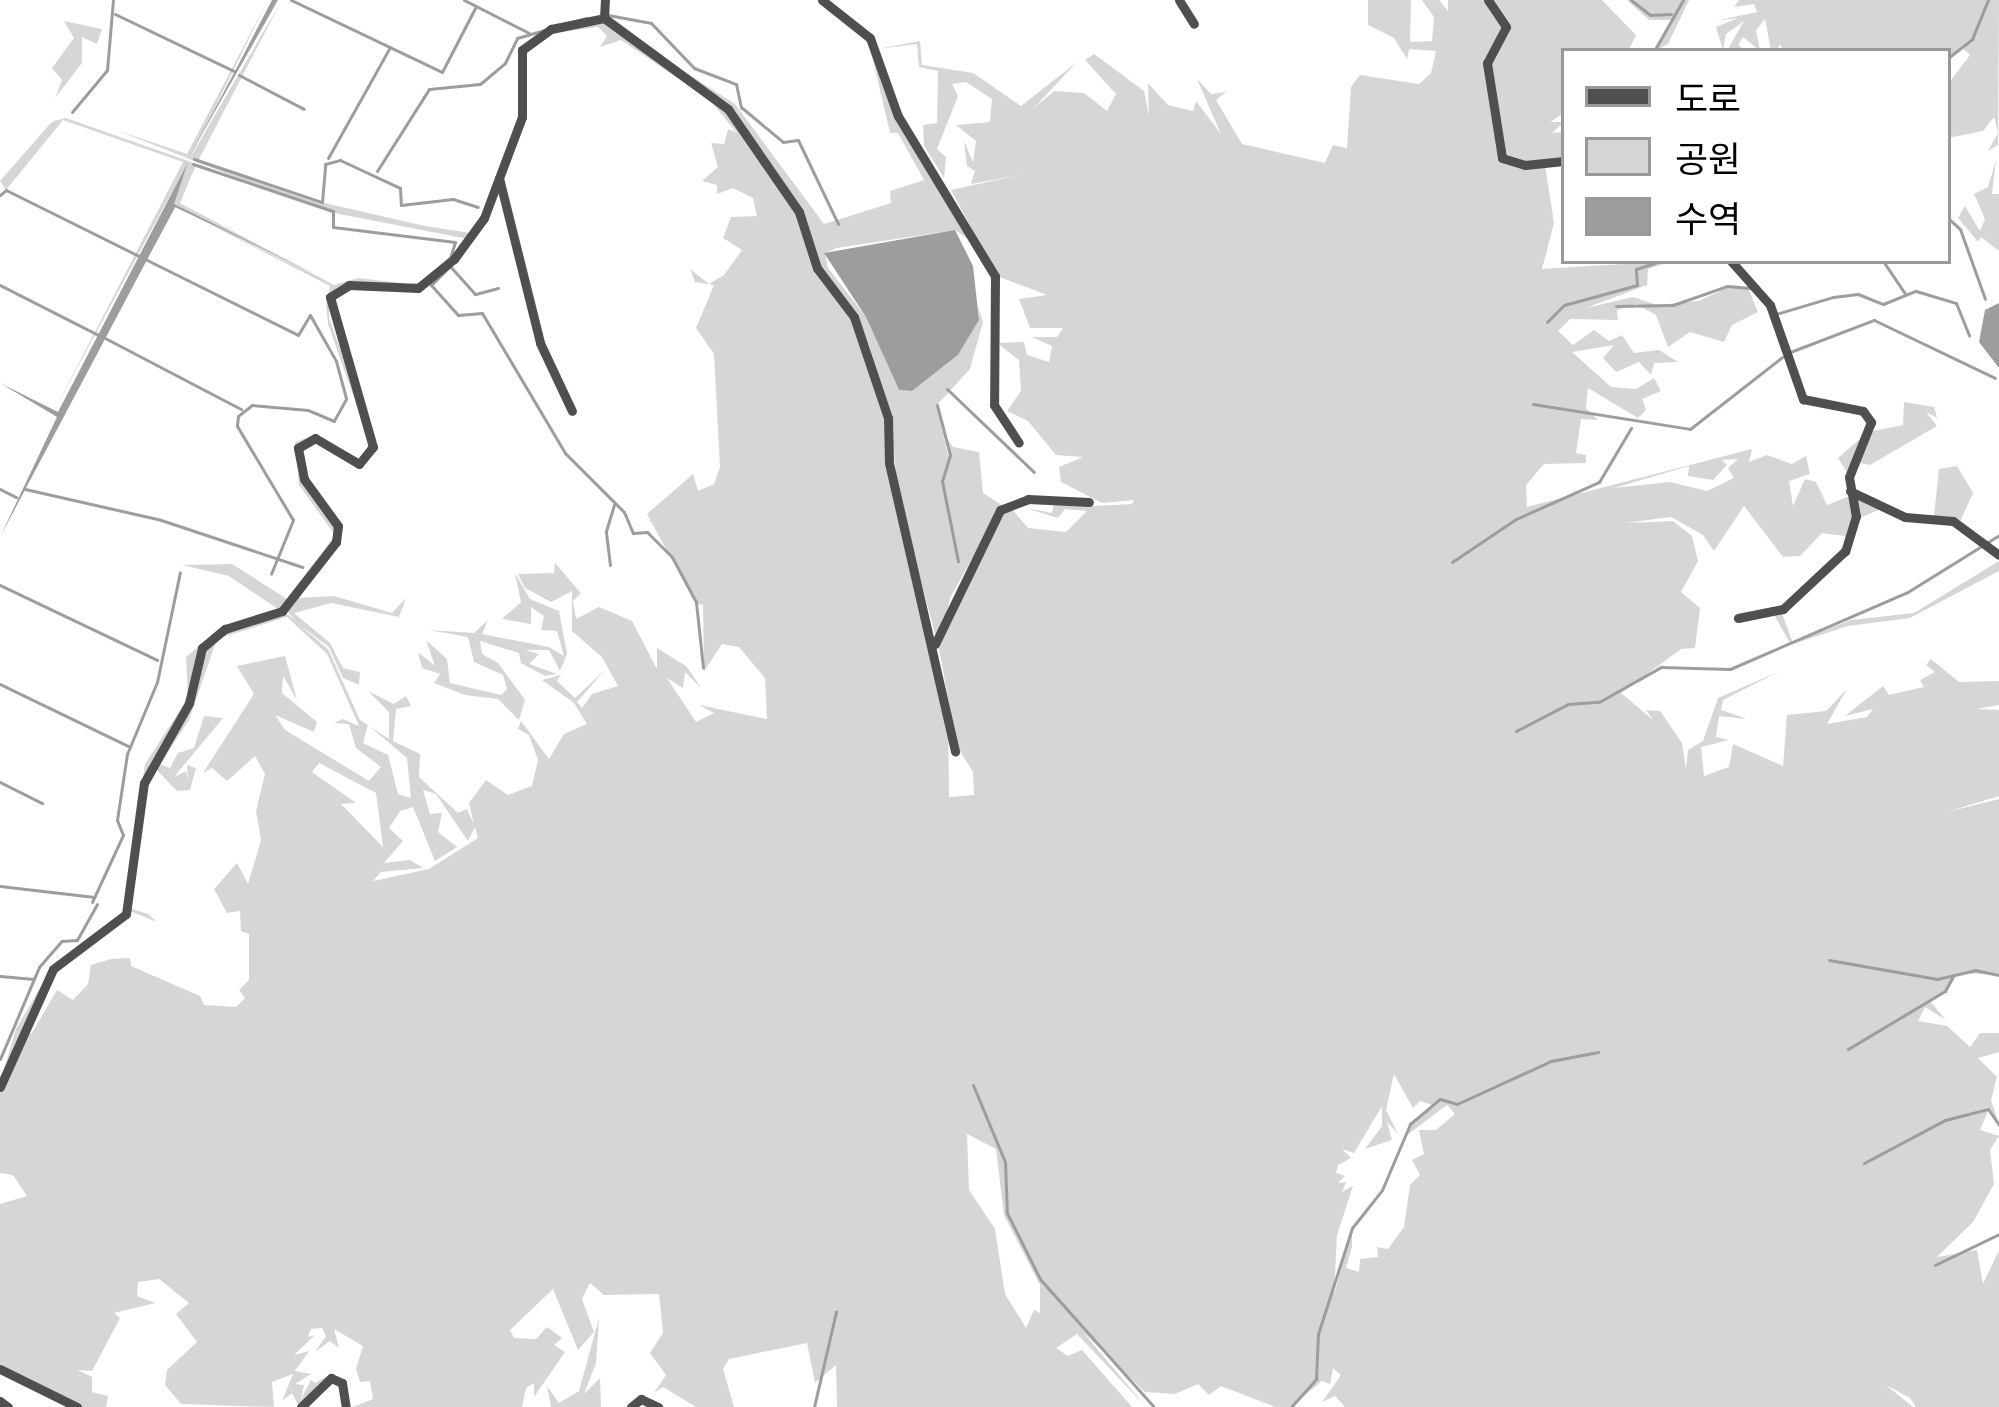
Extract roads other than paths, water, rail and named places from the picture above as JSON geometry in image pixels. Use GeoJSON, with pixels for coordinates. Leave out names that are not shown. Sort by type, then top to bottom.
{"type":"FeatureCollection","features":[{"type":"Feature","properties":{"kind":"street"},"geometry":{"type":"LineString","coordinates":[[604,18],[605,0]]}},
{"type":"Feature","properties":{"kind":"street"},"geometry":{"type":"LineString","coordinates":[[822,0],[871,38],[898,116],[995,276],[994,405],[1018,443]]}},
{"type":"Feature","properties":{"kind":"street"},"geometry":{"type":"LineString","coordinates":[[1179,0],[1194,24]]}},
{"type":"Feature","properties":{"kind":"street"},"geometry":{"type":"LineString","coordinates":[[1488,0],[1506,27],[1487,63],[1502,158],[1525,165],[1561,161]]}},
{"type":"Feature","properties":{"kind":"street"},"geometry":{"type":"LineString","coordinates":[[0,1087],[53,969],[126,914],[144,783],[194,691],[202,648],[225,629],[282,611],[336,542],[338,526],[304,479],[298,448],[315,438],[359,464],[373,447],[330,318],[330,297],[350,285],[410,289],[430,282],[475,236],[523,111],[525,46],[550,29],[604,18],[724,106],[799,212],[817,268],[868,351],[955,752]]}},
{"type":"Feature","properties":{"kind":"street"},"geometry":{"type":"LineString","coordinates":[[499,178],[540,343],[572,411]]}},
{"type":"Feature","properties":{"kind":"street"},"geometry":{"type":"LineString","coordinates":[[1734,264],[1770,305],[1803,399],[1870,416],[1850,491],[1856,516],[1841,555],[1784,609],[1738,619]]}},
{"type":"Feature","properties":{"kind":"street"},"geometry":{"type":"LineString","coordinates":[[1850,491],[1905,517],[1954,521],[1999,555]]}},
{"type":"Feature","properties":{"kind":"street"},"geometry":{"type":"LineString","coordinates":[[935,644],[1000,509],[1028,499],[1089,502]]}},
{"type":"Feature","properties":{"kind":"street"},"geometry":{"type":"LineString","coordinates":[[0,1369],[77,1407]]}},
{"type":"Feature","properties":{"kind":"street"},"geometry":{"type":"LineString","coordinates":[[301,1407],[332,1378],[342,1383],[346,1407]]}},
{"type":"Feature","properties":{"kind":"street"},"geometry":{"type":"LineString","coordinates":[[631,1407],[641,1399],[658,1407]]}},
{"type":"Feature","properties":{"kind":"street"},"geometry":{"type":"LineString","coordinates":[[0,1401],[8,1407]]}},
{"type":"Feature","properties":{"kind":"water"},"geometry":{"type":"Polygon","coordinates":[[[272,0],[278,0],[189,157],[235,71],[272,0]]]}},
{"type":"Feature","properties":{"kind":"water"},"geometry":{"type":"Polygon","coordinates":[[[188,162],[174,204],[317,275],[175,207],[0,537],[57,417],[0,383],[58,412],[188,162]]]}},
{"type":"Feature","properties":{"kind":"water"},"geometry":{"type":"Polygon","coordinates":[[[955,230],[973,266],[979,320],[958,355],[912,391],[899,390],[866,317],[824,253],[955,230]]]}},
{"type":"Feature","properties":{"kind":"water"},"geometry":{"type":"Polygon","coordinates":[[[1999,303],[1999,368],[1979,342],[1985,310],[1999,303]]]}},
{"type":"Feature","properties":{"kind":"waterway"},"geometry":{"type":"LineString","coordinates":[[72,112],[107,70],[113,0]]}},
{"type":"Feature","properties":{"kind":"waterway"},"geometry":{"type":"LineString","coordinates":[[291,0],[442,72],[476,6]]}},
{"type":"Feature","properties":{"kind":"waterway"},"geometry":{"type":"LineString","coordinates":[[464,0],[529,33]]}},
{"type":"Feature","properties":{"kind":"waterway"},"geometry":{"type":"LineString","coordinates":[[1631,0],[1650,15],[1671,14]]}},
{"type":"Feature","properties":{"kind":"waterway"},"geometry":{"type":"LineString","coordinates":[[1656,48],[1683,0]]}},
{"type":"Feature","properties":{"kind":"waterway"},"geometry":{"type":"LineString","coordinates":[[1951,56],[1972,39],[1988,0]]}},
{"type":"Feature","properties":{"kind":"waterway"},"geometry":{"type":"LineString","coordinates":[[115,14],[234,71]]}},
{"type":"Feature","properties":{"kind":"waterway"},"geometry":{"type":"LineString","coordinates":[[608,15],[651,23],[694,68],[736,84],[741,107],[783,142],[798,140],[838,224]]}},
{"type":"Feature","properties":{"kind":"waterway"},"geometry":{"type":"LineString","coordinates":[[377,171],[429,89],[480,84],[505,63],[517,38],[586,18]]}},
{"type":"Feature","properties":{"kind":"waterway"},"geometry":{"type":"LineString","coordinates":[[328,158],[390,47]]}},
{"type":"Feature","properties":{"kind":"waterway"},"geometry":{"type":"LineString","coordinates":[[239,75],[304,109]]}},
{"type":"Feature","properties":{"kind":"waterway"},"geometry":{"type":"LineString","coordinates":[[194,159],[322,202],[325,164],[340,160],[400,188],[401,205],[453,199],[478,207]]}},
{"type":"Feature","properties":{"kind":"waterway"},"geometry":{"type":"LineString","coordinates":[[193,164],[333,211],[333,227],[455,242],[451,255]]}},
{"type":"Feature","properties":{"kind":"waterway"},"geometry":{"type":"LineString","coordinates":[[0,195],[6,190],[139,256]]}},
{"type":"Feature","properties":{"kind":"waterway"},"geometry":{"type":"LineString","coordinates":[[1951,221],[1960,229],[1985,299]]}},
{"type":"Feature","properties":{"kind":"waterway"},"geometry":{"type":"LineString","coordinates":[[143,258],[298,335],[310,315],[336,361],[346,399],[334,421],[308,410],[252,405],[238,416],[237,426],[293,520],[271,574]]}},
{"type":"Feature","properties":{"kind":"waterway"},"geometry":{"type":"LineString","coordinates":[[1547,322],[1564,305],[1637,285],[1636,269],[1652,264]]}},
{"type":"Feature","properties":{"kind":"waterway"},"geometry":{"type":"LineString","coordinates":[[1885,264],[1905,294]]}},
{"type":"Feature","properties":{"kind":"waterway"},"geometry":{"type":"LineString","coordinates":[[498,288],[475,294],[450,266],[431,285],[458,315],[482,313],[565,453],[624,512],[633,533],[647,532],[672,557],[696,602],[703,668]]}},
{"type":"Feature","properties":{"kind":"waterway"},"geometry":{"type":"LineString","coordinates":[[0,285],[98,335]]}},
{"type":"Feature","properties":{"kind":"waterway"},"geometry":{"type":"LineString","coordinates":[[1616,306],[1673,305],[1727,286],[1750,288]]}},
{"type":"Feature","properties":{"kind":"waterway"},"geometry":{"type":"LineString","coordinates":[[1776,314],[1833,297],[1858,294],[1883,304],[1916,291],[1956,303],[1969,335]]}},
{"type":"Feature","properties":{"kind":"waterway"},"geometry":{"type":"LineString","coordinates":[[1790,352],[1874,320],[1995,378]]}},
{"type":"Feature","properties":{"kind":"waterway"},"geometry":{"type":"LineString","coordinates":[[103,337],[241,409]]}},
{"type":"Feature","properties":{"kind":"waterway"},"geometry":{"type":"LineString","coordinates":[[1533,404],[1690,429],[1782,357]]}},
{"type":"Feature","properties":{"kind":"waterway"},"geometry":{"type":"LineString","coordinates":[[947,389],[1034,472]]}},
{"type":"Feature","properties":{"kind":"waterway"},"geometry":{"type":"LineString","coordinates":[[937,405],[950,455],[942,481],[958,561]]}},
{"type":"Feature","properties":{"kind":"waterway"},"geometry":{"type":"LineString","coordinates":[[1452,562],[1516,519],[1599,482],[1631,428]]}},
{"type":"Feature","properties":{"kind":"waterway"},"geometry":{"type":"LineString","coordinates":[[0,489],[16,497]]}},
{"type":"Feature","properties":{"kind":"waterway"},"geometry":{"type":"LineString","coordinates":[[25,489],[161,520],[302,567]]}},
{"type":"Feature","properties":{"kind":"waterway"},"geometry":{"type":"LineString","coordinates":[[610,565],[606,531],[614,504]]}},
{"type":"Feature","properties":{"kind":"waterway"},"geometry":{"type":"LineString","coordinates":[[1516,731],[1568,704],[1599,702],[1661,667],[1730,669],[1906,593],[1999,535]]}},
{"type":"Feature","properties":{"kind":"waterway"},"geometry":{"type":"LineString","coordinates":[[92,902],[123,835],[117,820],[127,754],[157,682],[180,572]]}},
{"type":"Feature","properties":{"kind":"waterway"},"geometry":{"type":"LineString","coordinates":[[0,585],[157,660]]}},
{"type":"Feature","properties":{"kind":"waterway"},"geometry":{"type":"LineString","coordinates":[[0,684],[128,746]]}},
{"type":"Feature","properties":{"kind":"waterway"},"geometry":{"type":"LineString","coordinates":[[0,782],[42,803]]}},
{"type":"Feature","properties":{"kind":"waterway"},"geometry":{"type":"LineString","coordinates":[[0,886],[94,897]]}},
{"type":"Feature","properties":{"kind":"waterway"},"geometry":{"type":"LineString","coordinates":[[0,1059],[39,967],[62,941],[77,940],[97,904]]}},
{"type":"Feature","properties":{"kind":"waterway"},"geometry":{"type":"LineString","coordinates":[[1829,960],[1937,979],[1975,970],[1999,975]]}},
{"type":"Feature","properties":{"kind":"waterway"},"geometry":{"type":"LineString","coordinates":[[0,976],[34,979]]}},
{"type":"Feature","properties":{"kind":"waterway"},"geometry":{"type":"LineString","coordinates":[[1848,1049],[1945,991],[1952,978]]}},
{"type":"Feature","properties":{"kind":"waterway"},"geometry":{"type":"LineString","coordinates":[[1291,1407],[1316,1379],[1318,1334],[1352,1228],[1382,1190],[1410,1124],[1440,1099],[1457,1104],[1551,1061],[1598,1052]]}},
{"type":"Feature","properties":{"kind":"waterway"},"geometry":{"type":"LineString","coordinates":[[973,1085],[1005,1162],[1007,1213],[1040,1279],[1154,1407]]}},
{"type":"Feature","properties":{"kind":"waterway"},"geometry":{"type":"LineString","coordinates":[[1864,1163],[1945,1120],[1988,1109],[1999,1125]]}},
{"type":"Feature","properties":{"kind":"waterway"},"geometry":{"type":"LineString","coordinates":[[1935,1265],[1999,1234]]}},
{"type":"Feature","properties":{"kind":"waterway"},"geometry":{"type":"LineString","coordinates":[[814,1407],[836,1312]]}}]}
